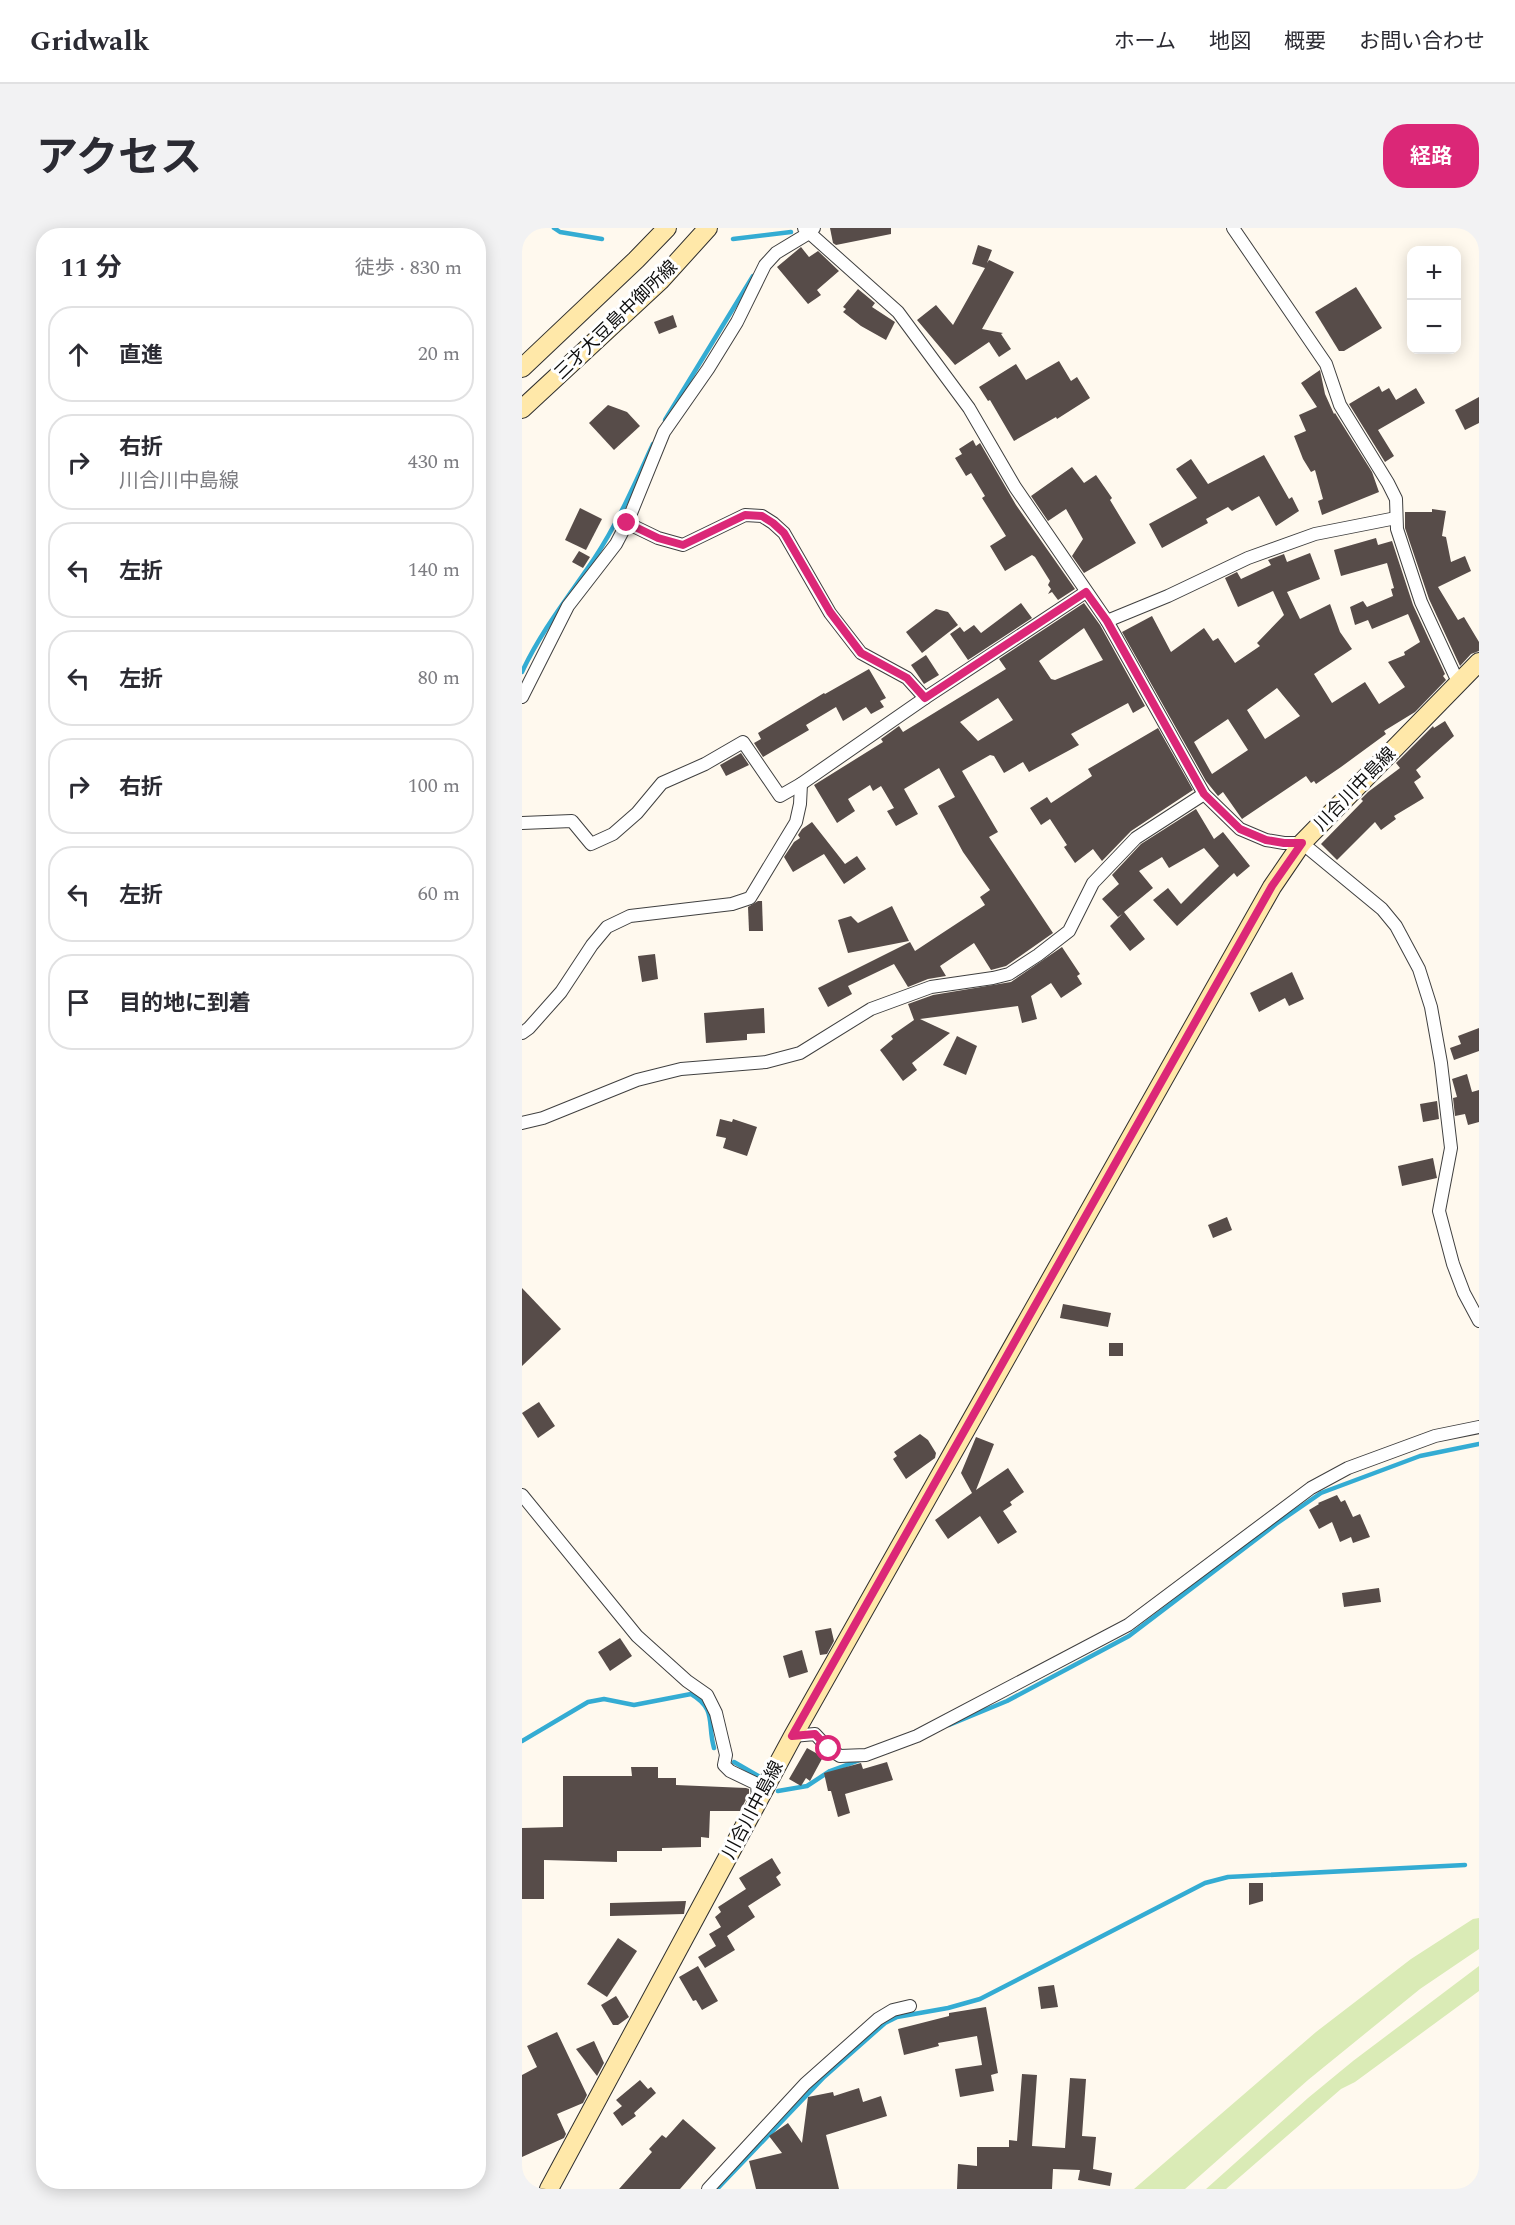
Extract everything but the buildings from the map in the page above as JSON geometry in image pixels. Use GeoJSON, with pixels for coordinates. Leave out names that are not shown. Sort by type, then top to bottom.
{"type":"FeatureCollection","features":[{"type":"Feature","properties":{"kind":"main road","name":"三才大豆島中御所線"},"geometry":{"type":"LineString","coordinates":[[522,368],[667,228]]}},
{"type":"Feature","properties":{"kind":"main road","name":"三才大豆島中御所線"},"geometry":{"type":"LineString","coordinates":[[522,409],[660,281],[708,228]]}},
{"type":"Feature","properties":{"kind":"main road","name":"川合川中島線"},"geometry":{"type":"LineString","coordinates":[[549,2189],[792,1736],[1272,886],[1302,843],[1479,662]]}},
{"type":"Feature","properties":{"kind":"street"},"geometry":{"type":"LineString","coordinates":[[1233,228],[1326,364],[1340,405],[1374,458],[1396,499],[1396,529],[1421,602],[1458,682]]}},
{"type":"Feature","properties":{"kind":"street"},"geometry":{"type":"LineString","coordinates":[[522,697],[568,606],[615,544],[627,523],[664,432],[708,369],[731,331],[765,265],[776,253],[809,230],[898,312],[969,408],[1014,487],[1107,621],[1204,794],[1240,829],[1266,840],[1302,843],[1382,909],[1396,926],[1419,969],[1431,1007],[1441,1063],[1451,1148],[1439,1211],[1453,1264],[1464,1293],[1479,1321]]}},
{"type":"Feature","properties":{"kind":"street"},"geometry":{"type":"LineString","coordinates":[[627,523],[658,538],[683,545],[745,515],[762,516],[784,533],[830,612],[861,653],[907,678],[925,698]]}},
{"type":"Feature","properties":{"kind":"street"},"geometry":{"type":"LineString","coordinates":[[1107,621],[1168,596],[1248,558],[1315,534],[1396,518]]}},
{"type":"Feature","properties":{"kind":"street"},"geometry":{"type":"LineString","coordinates":[[522,823],[572,821],[591,844],[613,834],[637,813],[662,783],[705,764],[743,742],[780,796],[1086,592]]}},
{"type":"Feature","properties":{"kind":"street"},"geometry":{"type":"LineString","coordinates":[[522,1033],[561,992],[592,945],[607,927],[630,916],[732,904],[750,898],[796,822],[801,784]]}},
{"type":"Feature","properties":{"kind":"street"},"geometry":{"type":"LineString","coordinates":[[522,1123],[543,1118],[637,1080],[681,1069],[766,1062],[800,1053],[871,1009],[931,987],[1009,974],[1068,931],[1093,883],[1136,838],[1204,794]]}},
{"type":"Feature","properties":{"kind":"street"},"geometry":{"type":"LineString","coordinates":[[792,1736],[815,1734],[829,1749],[840,1756],[866,1755],[917,1736],[1128,1625],[1311,1488],[1329,1478],[1401,1447],[1436,1436],[1479,1427]]}},
{"type":"Feature","properties":{"kind":"street"},"geometry":{"type":"LineString","coordinates":[[522,1495],[636,1636],[687,1681],[707,1695],[716,1713],[726,1755],[724,1765],[730,1771],[757,1784],[758,1800]]}},
{"type":"Feature","properties":{"kind":"street"},"geometry":{"type":"LineString","coordinates":[[708,2189],[813,2077],[878,2019],[893,2010],[910,2006]]}},
{"type":"Feature","properties":{"kind":"green space"},"geometry":{"type":"Polygon","coordinates":[[[1479,1918],[1479,1949],[1420,1989],[1308,2080],[1185,2189],[1134,2189],[1316,2032],[1411,1959],[1473,1919],[1479,1918]]]}},
{"type":"Feature","properties":{"kind":"green space"},"geometry":{"type":"Polygon","coordinates":[[[1479,1966],[1479,1991],[1355,2082],[1341,2089],[1226,2189],[1206,2189],[1353,2061],[1479,1966]]]}},
{"type":"Feature","properties":{"kind":"waterway"},"geometry":{"type":"LineString","coordinates":[[554,228],[560,232],[602,239]]}},
{"type":"Feature","properties":{"kind":"waterway"},"geometry":{"type":"LineString","coordinates":[[733,239],[791,232]]}},
{"type":"Feature","properties":{"kind":"waterway"},"geometry":{"type":"LineString","coordinates":[[665,420],[753,276]]}},
{"type":"Feature","properties":{"kind":"waterway"},"geometry":{"type":"LineString","coordinates":[[522,672],[547,628],[611,531],[653,444]]}},
{"type":"Feature","properties":{"kind":"waterway"},"geometry":{"type":"LineString","coordinates":[[949,1725],[1007,1701],[1129,1636],[1276,1524],[1321,1493],[1420,1456],[1479,1444]]}},
{"type":"Feature","properties":{"kind":"waterway"},"geometry":{"type":"LineString","coordinates":[[522,1741],[588,1702],[604,1699],[634,1705],[691,1694],[705,1705],[708,1711],[714,1748]]}},
{"type":"Feature","properties":{"kind":"waterway"},"geometry":{"type":"LineString","coordinates":[[778,1791],[807,1786],[830,1771],[860,1760]]}},
{"type":"Feature","properties":{"kind":"waterway"},"geometry":{"type":"LineString","coordinates":[[734,1762],[760,1777]]}},
{"type":"Feature","properties":{"kind":"waterway"},"geometry":{"type":"LineString","coordinates":[[717,2189],[824,2077],[885,2023],[897,2017],[948,2008],[980,1999],[1205,1883],[1228,1877],[1465,1865]]}},
{"type":"Feature","properties":{"kind":"route"},"geometry":{"type":"LineString","coordinates":[[627,523],[658,538],[683,545],[745,515],[762,516],[784,533],[830,612],[861,653],[907,678],[925,698],[1086,592],[1107,621],[1204,794],[1240,829],[1266,840],[1302,843],[1272,886],[792,1736],[815,1734],[829,1749]]}}]}
